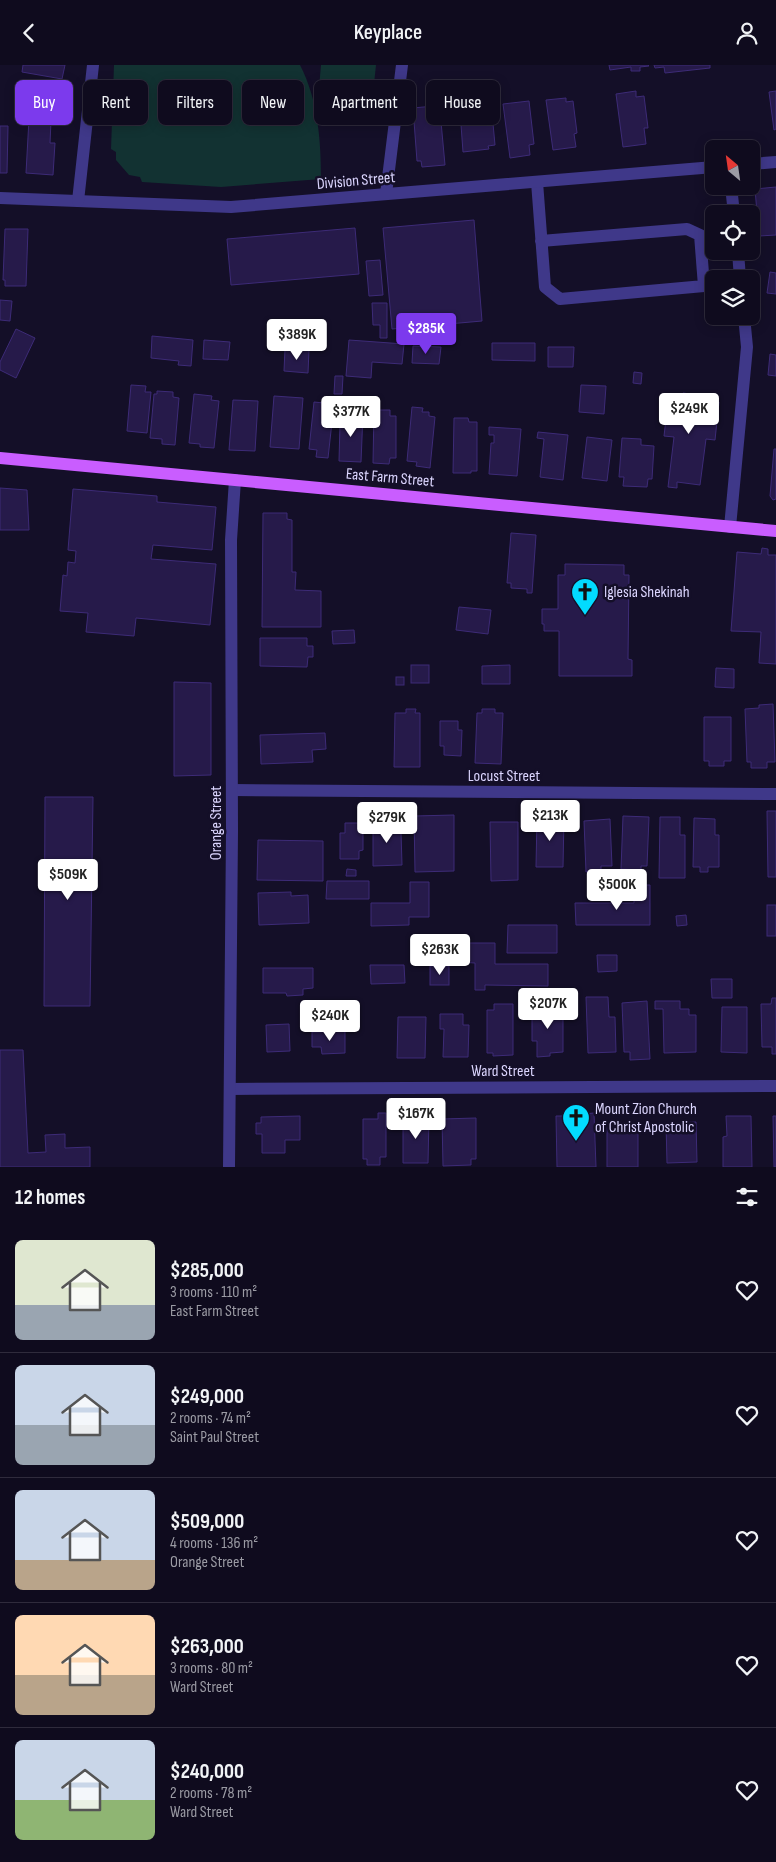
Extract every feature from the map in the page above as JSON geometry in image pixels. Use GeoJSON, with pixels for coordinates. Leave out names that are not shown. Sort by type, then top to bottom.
{"type":"FeatureCollection","features":[{"type":"Feature","properties":{"kind":"main road","name":"East Farm Street"},"geometry":{"type":"LineString","coordinates":[[0,458],[776,531]]}},
{"type":"Feature","properties":{"kind":"street"},"geometry":{"type":"LineString","coordinates":[[78,201],[92,65]]}},
{"type":"Feature","properties":{"kind":"street"},"geometry":{"type":"LineString","coordinates":[[386,194],[402,65]]}},
{"type":"Feature","properties":{"kind":"street"},"geometry":{"type":"LineString","coordinates":[[760,163],[776,162]]}},
{"type":"Feature","properties":{"kind":"street","name":"Division Street"},"geometry":{"type":"LineString","coordinates":[[0,198],[231,207],[705,168]]}},
{"type":"Feature","properties":{"kind":"street"},"geometry":{"type":"LineString","coordinates":[[536,182],[541,241],[545,287],[560,299],[704,287],[700,235],[687,229],[541,241]]}},
{"type":"Feature","properties":{"kind":"street"},"geometry":{"type":"LineString","coordinates":[[730,527],[747,347],[745,325]]}},
{"type":"Feature","properties":{"kind":"street","name":"Orange Street"},"geometry":{"type":"LineString","coordinates":[[230,1167],[231,540],[235,480]]}},
{"type":"Feature","properties":{"kind":"street","name":"Locust Street"},"geometry":{"type":"LineString","coordinates":[[232,790],[776,794]]}},
{"type":"Feature","properties":{"kind":"street","name":"Ward Street"},"geometry":{"type":"LineString","coordinates":[[230,1089],[776,1086]]}},
{"type":"Feature","properties":{"kind":"green space"},"geometry":{"type":"Polygon","coordinates":[[[114,65],[300,65],[314,102],[314,125],[317,125],[321,179],[221,187],[142,182],[140,177],[129,175],[116,160],[116,152],[111,149],[112,125],[148,125],[148,80],[113,80],[114,65]]]}},
{"type":"Feature","properties":{"kind":"green space"},"geometry":{"type":"Polygon","coordinates":[[[321,65],[376,65],[374,80],[320,80],[321,65]]]}},
{"type":"Feature","properties":{"kind":"building"},"geometry":{"type":"Polygon","coordinates":[[[23,65],[65,65],[62,79],[22,72],[23,65]]]}},
{"type":"Feature","properties":{"kind":"building"},"geometry":{"type":"Polygon","coordinates":[[[609,65],[649,66],[640,67],[640,71],[631,71],[631,67],[610,70],[609,65]]]}},
{"type":"Feature","properties":{"kind":"building"},"geometry":{"type":"Polygon","coordinates":[[[654,65],[710,65],[710,68],[665,73],[664,67],[655,68],[654,65]]]}},
{"type":"Feature","properties":{"kind":"building"},"geometry":{"type":"Polygon","coordinates":[[[636,91],[636,97],[644,96],[648,128],[644,128],[646,144],[623,147],[616,94],[636,91]]]}},
{"type":"Feature","properties":{"kind":"building"},"geometry":{"type":"Polygon","coordinates":[[[776,91],[776,129],[774,130],[769,92],[776,91]]]}},
{"type":"Feature","properties":{"kind":"building"},"geometry":{"type":"Polygon","coordinates":[[[566,98],[566,102],[573,101],[577,133],[574,134],[576,147],[553,150],[546,100],[566,98]]]}},
{"type":"Feature","properties":{"kind":"building"},"geometry":{"type":"Polygon","coordinates":[[[529,101],[534,144],[529,145],[530,155],[510,158],[503,104],[529,101]]]}},
{"type":"Feature","properties":{"kind":"building"},"geometry":{"type":"Polygon","coordinates":[[[426,107],[426,125],[441,125],[445,165],[422,167],[421,161],[417,161],[414,125],[416,125],[416,108],[426,107]]]}},
{"type":"Feature","properties":{"kind":"building"},"geometry":{"type":"Polygon","coordinates":[[[29,125],[51,125],[50,143],[55,143],[53,175],[26,173],[29,125]]]}},
{"type":"Feature","properties":{"kind":"building"},"geometry":{"type":"Polygon","coordinates":[[[461,125],[493,125],[495,145],[488,146],[489,149],[463,152],[461,125]]]}},
{"type":"Feature","properties":{"kind":"building"},"geometry":{"type":"Polygon","coordinates":[[[0,126],[8,126],[7,173],[0,173],[0,126]]]}},
{"type":"Feature","properties":{"kind":"building"},"geometry":{"type":"Polygon","coordinates":[[[776,187],[776,235],[760,236],[760,205],[756,205],[756,195],[760,195],[760,189],[776,187]]]}},
{"type":"Feature","properties":{"kind":"building"},"geometry":{"type":"Polygon","coordinates":[[[474,220],[482,321],[392,329],[383,228],[474,220]]]}},
{"type":"Feature","properties":{"kind":"building"},"geometry":{"type":"Polygon","coordinates":[[[355,228],[359,274],[231,285],[227,239],[355,228]]]}},
{"type":"Feature","properties":{"kind":"building"},"geometry":{"type":"Polygon","coordinates":[[[5,229],[28,229],[26,286],[5,286],[5,280],[3,280],[5,229]]]}},
{"type":"Feature","properties":{"kind":"building"},"geometry":{"type":"Polygon","coordinates":[[[380,260],[383,295],[369,296],[366,261],[380,260]]]}},
{"type":"Feature","properties":{"kind":"building"},"geometry":{"type":"Polygon","coordinates":[[[770,272],[776,273],[776,294],[767,293],[770,272]]]}},
{"type":"Feature","properties":{"kind":"building"},"geometry":{"type":"Polygon","coordinates":[[[0,300],[12,301],[10,321],[0,320],[0,300]]]}},
{"type":"Feature","properties":{"kind":"building"},"geometry":{"type":"Polygon","coordinates":[[[372,303],[387,303],[387,338],[380,338],[380,325],[373,325],[372,303]]]}},
{"type":"Feature","properties":{"kind":"building"},"geometry":{"type":"Polygon","coordinates":[[[16,329],[35,338],[16,378],[0,370],[0,362],[16,329]]]}},
{"type":"Feature","properties":{"kind":"building"},"geometry":{"type":"Polygon","coordinates":[[[152,336],[193,340],[191,366],[178,365],[179,361],[151,358],[152,336]]]}},
{"type":"Feature","properties":{"kind":"building"},"geometry":{"type":"Polygon","coordinates":[[[204,340],[230,342],[228,360],[203,359],[204,340]]]}},
{"type":"Feature","properties":{"kind":"building"},"geometry":{"type":"Polygon","coordinates":[[[349,340],[404,344],[402,364],[372,362],[371,378],[346,376],[349,340]]]}},
{"type":"Feature","properties":{"kind":"building"},"geometry":{"type":"Polygon","coordinates":[[[492,343],[535,343],[535,361],[492,360],[492,343]]]}},
{"type":"Feature","properties":{"kind":"building"},"geometry":{"type":"Polygon","coordinates":[[[413,346],[441,347],[439,364],[412,363],[413,346]]]}},
{"type":"Feature","properties":{"kind":"building"},"geometry":{"type":"Polygon","coordinates":[[[548,347],[574,347],[573,367],[548,367],[548,347]]]}},
{"type":"Feature","properties":{"kind":"building"},"geometry":{"type":"Polygon","coordinates":[[[285,349],[309,350],[308,373],[284,371],[285,349]]]}},
{"type":"Feature","properties":{"kind":"building"},"geometry":{"type":"Polygon","coordinates":[[[770,354],[776,355],[776,376],[768,375],[770,354]]]}},
{"type":"Feature","properties":{"kind":"building"},"geometry":{"type":"Polygon","coordinates":[[[634,372],[642,373],[641,384],[633,383],[634,372]]]}},
{"type":"Feature","properties":{"kind":"building"},"geometry":{"type":"Polygon","coordinates":[[[335,376],[343,376],[342,394],[334,394],[335,376]]]}},
{"type":"Feature","properties":{"kind":"building"},"geometry":{"type":"Polygon","coordinates":[[[131,385],[146,386],[145,392],[151,392],[147,433],[127,431],[131,385]]]}},
{"type":"Feature","properties":{"kind":"building"},"geometry":{"type":"Polygon","coordinates":[[[581,385],[606,386],[604,414],[579,412],[581,385]]]}},
{"type":"Feature","properties":{"kind":"building"},"geometry":{"type":"Polygon","coordinates":[[[157,391],[173,392],[173,397],[179,398],[175,445],[162,444],[162,439],[150,438],[154,394],[157,394],[157,391]]]}},
{"type":"Feature","properties":{"kind":"building"},"geometry":{"type":"Polygon","coordinates":[[[683,393],[704,396],[704,400],[719,402],[715,440],[706,439],[700,485],[677,482],[677,488],[668,487],[674,437],[664,436],[669,394],[683,396],[683,393]]]}},
{"type":"Feature","properties":{"kind":"building"},"geometry":{"type":"Polygon","coordinates":[[[194,394],[212,396],[211,400],[219,401],[214,448],[200,447],[200,444],[189,443],[194,394]]]}},
{"type":"Feature","properties":{"kind":"building"},"geometry":{"type":"Polygon","coordinates":[[[274,396],[303,398],[299,449],[270,447],[274,396]]]}},
{"type":"Feature","properties":{"kind":"building"},"geometry":{"type":"Polygon","coordinates":[[[233,400],[258,401],[255,451],[229,450],[233,400]]]}},
{"type":"Feature","properties":{"kind":"building"},"geometry":{"type":"Polygon","coordinates":[[[314,402],[334,404],[328,458],[316,457],[317,450],[309,449],[314,402]]]}},
{"type":"Feature","properties":{"kind":"building"},"geometry":{"type":"Polygon","coordinates":[[[412,407],[423,408],[422,412],[429,412],[429,416],[435,417],[430,468],[416,466],[417,462],[407,461],[412,407]]]}},
{"type":"Feature","properties":{"kind":"building"},"geometry":{"type":"Polygon","coordinates":[[[374,410],[390,410],[390,416],[396,416],[396,458],[390,458],[389,464],[373,463],[374,410]]]}},
{"type":"Feature","properties":{"kind":"building"},"geometry":{"type":"Polygon","coordinates":[[[345,413],[363,413],[361,462],[339,461],[340,424],[345,424],[345,413]]]}},
{"type":"Feature","properties":{"kind":"building"},"geometry":{"type":"Polygon","coordinates":[[[454,418],[468,418],[469,422],[477,422],[477,471],[453,473],[454,418]]]}},
{"type":"Feature","properties":{"kind":"building"},"geometry":{"type":"Polygon","coordinates":[[[489,427],[521,429],[517,476],[489,474],[491,443],[494,443],[494,435],[489,435],[489,427]]]}},
{"type":"Feature","properties":{"kind":"building"},"geometry":{"type":"Polygon","coordinates":[[[538,432],[568,435],[563,480],[540,477],[544,439],[537,438],[538,432]]]}},
{"type":"Feature","properties":{"kind":"building"},"geometry":{"type":"Polygon","coordinates":[[[587,437],[612,440],[607,481],[582,478],[587,437]]]}},
{"type":"Feature","properties":{"kind":"building"},"geometry":{"type":"Polygon","coordinates":[[[622,438],[641,439],[641,445],[654,446],[652,479],[648,479],[647,487],[623,486],[624,477],[619,477],[622,438]]]}},
{"type":"Feature","properties":{"kind":"building"},"geometry":{"type":"Polygon","coordinates":[[[774,449],[776,449],[776,499],[773,500],[770,496],[774,449]]]}},
{"type":"Feature","properties":{"kind":"building"},"geometry":{"type":"Polygon","coordinates":[[[0,488],[27,490],[29,530],[0,530],[0,488]]]}},
{"type":"Feature","properties":{"kind":"building"},"geometry":{"type":"Polygon","coordinates":[[[73,489],[157,496],[157,502],[216,507],[212,550],[153,545],[151,559],[216,564],[210,625],[136,618],[134,636],[86,632],[88,613],[60,611],[63,575],[67,576],[68,562],[75,563],[76,551],[68,550],[73,489]]]}},
{"type":"Feature","properties":{"kind":"building"},"geometry":{"type":"Polygon","coordinates":[[[263,513],[287,513],[287,519],[292,520],[292,572],[296,572],[295,590],[321,591],[321,627],[262,627],[263,513]]]}},
{"type":"Feature","properties":{"kind":"building"},"geometry":{"type":"Polygon","coordinates":[[[511,533],[536,535],[532,593],[527,593],[527,589],[511,588],[511,583],[507,583],[511,533]]]}},
{"type":"Feature","properties":{"kind":"building"},"geometry":{"type":"Polygon","coordinates":[[[762,548],[768,549],[768,555],[776,555],[776,664],[759,663],[761,632],[731,631],[737,552],[761,554],[762,548]]]}},
{"type":"Feature","properties":{"kind":"building","name":"Iglesia Shekinah"},"geometry":{"type":"Polygon","coordinates":[[[565,564],[624,565],[624,575],[629,575],[628,659],[632,660],[632,676],[559,676],[559,631],[544,631],[542,609],[558,609],[558,575],[565,575],[565,564]]]}},
{"type":"Feature","properties":{"kind":"building"},"geometry":{"type":"Polygon","coordinates":[[[459,607],[491,610],[488,634],[456,630],[459,607]]]}},
{"type":"Feature","properties":{"kind":"building"},"geometry":{"type":"Polygon","coordinates":[[[354,630],[355,643],[333,644],[332,631],[354,630]]]}},
{"type":"Feature","properties":{"kind":"building"},"geometry":{"type":"Polygon","coordinates":[[[260,638],[307,638],[307,646],[313,646],[313,657],[308,657],[307,667],[260,666],[260,638]]]}},
{"type":"Feature","properties":{"kind":"building"},"geometry":{"type":"Polygon","coordinates":[[[411,665],[429,665],[429,683],[411,683],[411,665]]]}},
{"type":"Feature","properties":{"kind":"building"},"geometry":{"type":"Polygon","coordinates":[[[510,665],[510,684],[482,684],[482,666],[510,665]]]}},
{"type":"Feature","properties":{"kind":"building"},"geometry":{"type":"Polygon","coordinates":[[[716,668],[734,669],[734,688],[715,687],[716,668]]]}},
{"type":"Feature","properties":{"kind":"building"},"geometry":{"type":"Polygon","coordinates":[[[396,677],[404,677],[404,685],[396,685],[396,677]]]}},
{"type":"Feature","properties":{"kind":"building"},"geometry":{"type":"Polygon","coordinates":[[[174,682],[211,683],[211,775],[174,776],[174,682]]]}},
{"type":"Feature","properties":{"kind":"building"},"geometry":{"type":"Polygon","coordinates":[[[773,704],[775,762],[767,762],[767,768],[751,768],[751,762],[747,762],[745,709],[773,704]]]}},
{"type":"Feature","properties":{"kind":"building"},"geometry":{"type":"Polygon","coordinates":[[[406,709],[416,709],[415,713],[420,713],[420,767],[394,767],[395,713],[406,713],[406,709]]]}},
{"type":"Feature","properties":{"kind":"building"},"geometry":{"type":"Polygon","coordinates":[[[482,709],[495,709],[495,713],[503,713],[501,764],[475,763],[477,713],[482,713],[482,709]]]}},
{"type":"Feature","properties":{"kind":"building"},"geometry":{"type":"Polygon","coordinates":[[[704,717],[731,717],[731,761],[724,761],[724,766],[709,766],[709,761],[704,761],[704,717]]]}},
{"type":"Feature","properties":{"kind":"building"},"geometry":{"type":"Polygon","coordinates":[[[440,721],[458,721],[458,730],[462,730],[461,756],[444,755],[444,746],[440,746],[440,721]]]}},
{"type":"Feature","properties":{"kind":"building"},"geometry":{"type":"Polygon","coordinates":[[[325,733],[326,749],[312,750],[313,762],[261,764],[260,735],[325,733]]]}},
{"type":"Feature","properties":{"kind":"building"},"geometry":{"type":"Polygon","coordinates":[[[45,797],[93,797],[90,1006],[44,1006],[45,797]]]}},
{"type":"Feature","properties":{"kind":"building"},"geometry":{"type":"Polygon","coordinates":[[[767,811],[776,811],[776,877],[768,877],[767,811]]]}},
{"type":"Feature","properties":{"kind":"building"},"geometry":{"type":"Polygon","coordinates":[[[454,815],[454,871],[415,872],[414,816],[454,815]]]}},
{"type":"Feature","properties":{"kind":"building"},"geometry":{"type":"Polygon","coordinates":[[[623,816],[649,817],[647,866],[641,866],[641,870],[621,869],[623,816]]]}},
{"type":"Feature","properties":{"kind":"building"},"geometry":{"type":"Polygon","coordinates":[[[537,817],[564,817],[563,867],[536,867],[537,817]]]}},
{"type":"Feature","properties":{"kind":"building"},"geometry":{"type":"Polygon","coordinates":[[[660,817],[680,817],[680,835],[685,835],[685,878],[659,878],[660,817]]]}},
{"type":"Feature","properties":{"kind":"building"},"geometry":{"type":"Polygon","coordinates":[[[694,818],[715,819],[715,835],[719,835],[719,867],[708,867],[708,872],[700,872],[700,867],[693,867],[694,818]]]}},
{"type":"Feature","properties":{"kind":"building"},"geometry":{"type":"Polygon","coordinates":[[[610,819],[612,866],[601,866],[601,871],[586,872],[584,821],[610,819]]]}},
{"type":"Feature","properties":{"kind":"building"},"geometry":{"type":"Polygon","coordinates":[[[376,820],[398,820],[398,832],[401,832],[402,865],[373,866],[373,824],[376,823],[376,820]]]}},
{"type":"Feature","properties":{"kind":"building"},"geometry":{"type":"Polygon","coordinates":[[[490,822],[518,822],[518,880],[491,881],[490,822]]]}},
{"type":"Feature","properties":{"kind":"building"},"geometry":{"type":"Polygon","coordinates":[[[345,823],[363,823],[363,850],[359,851],[359,859],[340,859],[340,833],[345,833],[345,823]]]}},
{"type":"Feature","properties":{"kind":"building"},"geometry":{"type":"Polygon","coordinates":[[[258,840],[323,841],[323,881],[257,880],[258,840]]]}},
{"type":"Feature","properties":{"kind":"building"},"geometry":{"type":"Polygon","coordinates":[[[347,869],[356,870],[356,876],[346,876],[347,869]]]}},
{"type":"Feature","properties":{"kind":"building"},"geometry":{"type":"Polygon","coordinates":[[[327,881],[369,881],[369,899],[326,899],[327,881]]]}},
{"type":"Feature","properties":{"kind":"building"},"geometry":{"type":"Polygon","coordinates":[[[410,882],[429,882],[429,917],[409,917],[409,925],[371,926],[371,903],[410,903],[410,882]]]}},
{"type":"Feature","properties":{"kind":"building"},"geometry":{"type":"Polygon","coordinates":[[[634,885],[650,885],[650,925],[576,925],[575,903],[634,903],[634,885]]]}},
{"type":"Feature","properties":{"kind":"building"},"geometry":{"type":"Polygon","coordinates":[[[291,892],[291,896],[308,895],[309,923],[259,925],[258,893],[291,892]]]}},
{"type":"Feature","properties":{"kind":"building"},"geometry":{"type":"Polygon","coordinates":[[[767,905],[776,905],[776,936],[767,936],[767,905]]]}},
{"type":"Feature","properties":{"kind":"building"},"geometry":{"type":"Polygon","coordinates":[[[686,915],[687,925],[677,926],[676,916],[686,915]]]}},
{"type":"Feature","properties":{"kind":"building"},"geometry":{"type":"Polygon","coordinates":[[[508,925],[557,925],[557,953],[507,953],[508,925]]]}},
{"type":"Feature","properties":{"kind":"building"},"geometry":{"type":"Polygon","coordinates":[[[459,943],[495,943],[495,964],[548,964],[548,986],[485,985],[485,990],[475,990],[475,963],[459,962],[459,943]]]}},
{"type":"Feature","properties":{"kind":"building"},"geometry":{"type":"Polygon","coordinates":[[[597,955],[617,955],[617,971],[598,972],[597,955]]]}},
{"type":"Feature","properties":{"kind":"building"},"geometry":{"type":"Polygon","coordinates":[[[370,965],[404,965],[405,983],[371,984],[370,965]]]}},
{"type":"Feature","properties":{"kind":"building"},"geometry":{"type":"Polygon","coordinates":[[[430,966],[449,966],[449,985],[430,985],[430,966]]]}},
{"type":"Feature","properties":{"kind":"building"},"geometry":{"type":"Polygon","coordinates":[[[263,968],[313,968],[313,988],[303,989],[303,995],[287,996],[286,993],[263,993],[263,968]]]}},
{"type":"Feature","properties":{"kind":"building"},"geometry":{"type":"Polygon","coordinates":[[[711,979],[732,979],[732,998],[712,998],[711,979]]]}},
{"type":"Feature","properties":{"kind":"building"},"geometry":{"type":"Polygon","coordinates":[[[586,997],[608,997],[609,1017],[615,1017],[616,1052],[588,1053],[586,997]]]}},
{"type":"Feature","properties":{"kind":"building"},"geometry":{"type":"Polygon","coordinates":[[[772,998],[776,998],[776,1054],[772,1054],[772,1047],[762,1047],[761,1004],[771,1004],[772,998]]]}},
{"type":"Feature","properties":{"kind":"building"},"geometry":{"type":"Polygon","coordinates":[[[647,1001],[650,1059],[630,1060],[630,1052],[624,1052],[622,1003],[647,1001]]]}},
{"type":"Feature","properties":{"kind":"building"},"geometry":{"type":"Polygon","coordinates":[[[655,1001],[680,1001],[680,1009],[689,1009],[689,1015],[696,1015],[696,1052],[664,1053],[663,1009],[655,1009],[655,1001]]]}},
{"type":"Feature","properties":{"kind":"building"},"geometry":{"type":"Polygon","coordinates":[[[494,1004],[513,1004],[513,1055],[493,1056],[493,1053],[487,1053],[487,1010],[494,1010],[494,1004]]]}},
{"type":"Feature","properties":{"kind":"building"},"geometry":{"type":"Polygon","coordinates":[[[722,1007],[747,1007],[747,1053],[721,1052],[722,1007]]]}},
{"type":"Feature","properties":{"kind":"building"},"geometry":{"type":"Polygon","coordinates":[[[532,1008],[563,1008],[563,1052],[537,1057],[537,1041],[532,1041],[532,1008]]]}},
{"type":"Feature","properties":{"kind":"building"},"geometry":{"type":"Polygon","coordinates":[[[440,1014],[463,1014],[463,1025],[469,1025],[468,1057],[443,1057],[444,1029],[440,1029],[440,1014]]]}},
{"type":"Feature","properties":{"kind":"building"},"geometry":{"type":"Polygon","coordinates":[[[398,1017],[426,1017],[425,1058],[397,1058],[398,1017]]]}},
{"type":"Feature","properties":{"kind":"building"},"geometry":{"type":"Polygon","coordinates":[[[289,1024],[290,1051],[267,1052],[266,1025],[289,1024]]]}},
{"type":"Feature","properties":{"kind":"building"},"geometry":{"type":"Polygon","coordinates":[[[345,1031],[345,1053],[322,1054],[321,1047],[312,1047],[312,1032],[345,1031]]]}},
{"type":"Feature","properties":{"kind":"building"},"geometry":{"type":"Polygon","coordinates":[[[0,1050],[23,1050],[28,1153],[46,1152],[45,1135],[65,1134],[65,1148],[90,1147],[90,1167],[0,1167],[0,1050]]]}},
{"type":"Feature","properties":{"kind":"building","name":"Mount Zion Church of Christ Apostolic"},"geometry":{"type":"Polygon","coordinates":[[[573,1107],[582,1107],[583,1114],[594,1113],[596,1167],[557,1167],[556,1116],[573,1116],[573,1107]]]}},
{"type":"Feature","properties":{"kind":"building"},"geometry":{"type":"Polygon","coordinates":[[[378,1113],[386,1113],[386,1157],[380,1157],[380,1165],[367,1165],[367,1159],[363,1159],[363,1119],[378,1119],[378,1113]]]}},
{"type":"Feature","properties":{"kind":"building"},"geometry":{"type":"Polygon","coordinates":[[[300,1116],[300,1140],[285,1140],[285,1153],[262,1153],[262,1134],[256,1134],[256,1123],[261,1123],[261,1117],[300,1116]]]}},
{"type":"Feature","properties":{"kind":"building"},"geometry":{"type":"Polygon","coordinates":[[[726,1116],[751,1116],[752,1167],[723,1167],[723,1137],[727,1136],[726,1116]]]}},
{"type":"Feature","properties":{"kind":"building"},"geometry":{"type":"Polygon","coordinates":[[[773,1116],[776,1116],[776,1167],[774,1167],[773,1116]]]}},
{"type":"Feature","properties":{"kind":"building"},"geometry":{"type":"Polygon","coordinates":[[[403,1118],[429,1118],[428,1163],[403,1163],[403,1118]]]}},
{"type":"Feature","properties":{"kind":"building"},"geometry":{"type":"Polygon","coordinates":[[[476,1118],[476,1159],[471,1159],[471,1165],[443,1166],[442,1119],[476,1118]]]}},
{"type":"Feature","properties":{"kind":"building"},"geometry":{"type":"Polygon","coordinates":[[[696,1122],[697,1162],[667,1163],[666,1123],[696,1122]]]}},
{"type":"Feature","properties":{"kind":"building"},"geometry":{"type":"Polygon","coordinates":[[[607,1126],[638,1126],[638,1167],[607,1167],[607,1126]]]}},
{"type":"Feature","properties":{"kind":"place","name":"Iglesia Shekinah"},"geometry":{"type":"Point","coordinates":[585,616]}},
{"type":"Feature","properties":{"kind":"place","name":"Mount Zion Church of Christ Apostolic"},"geometry":{"type":"Point","coordinates":[576,1142]}}]}
